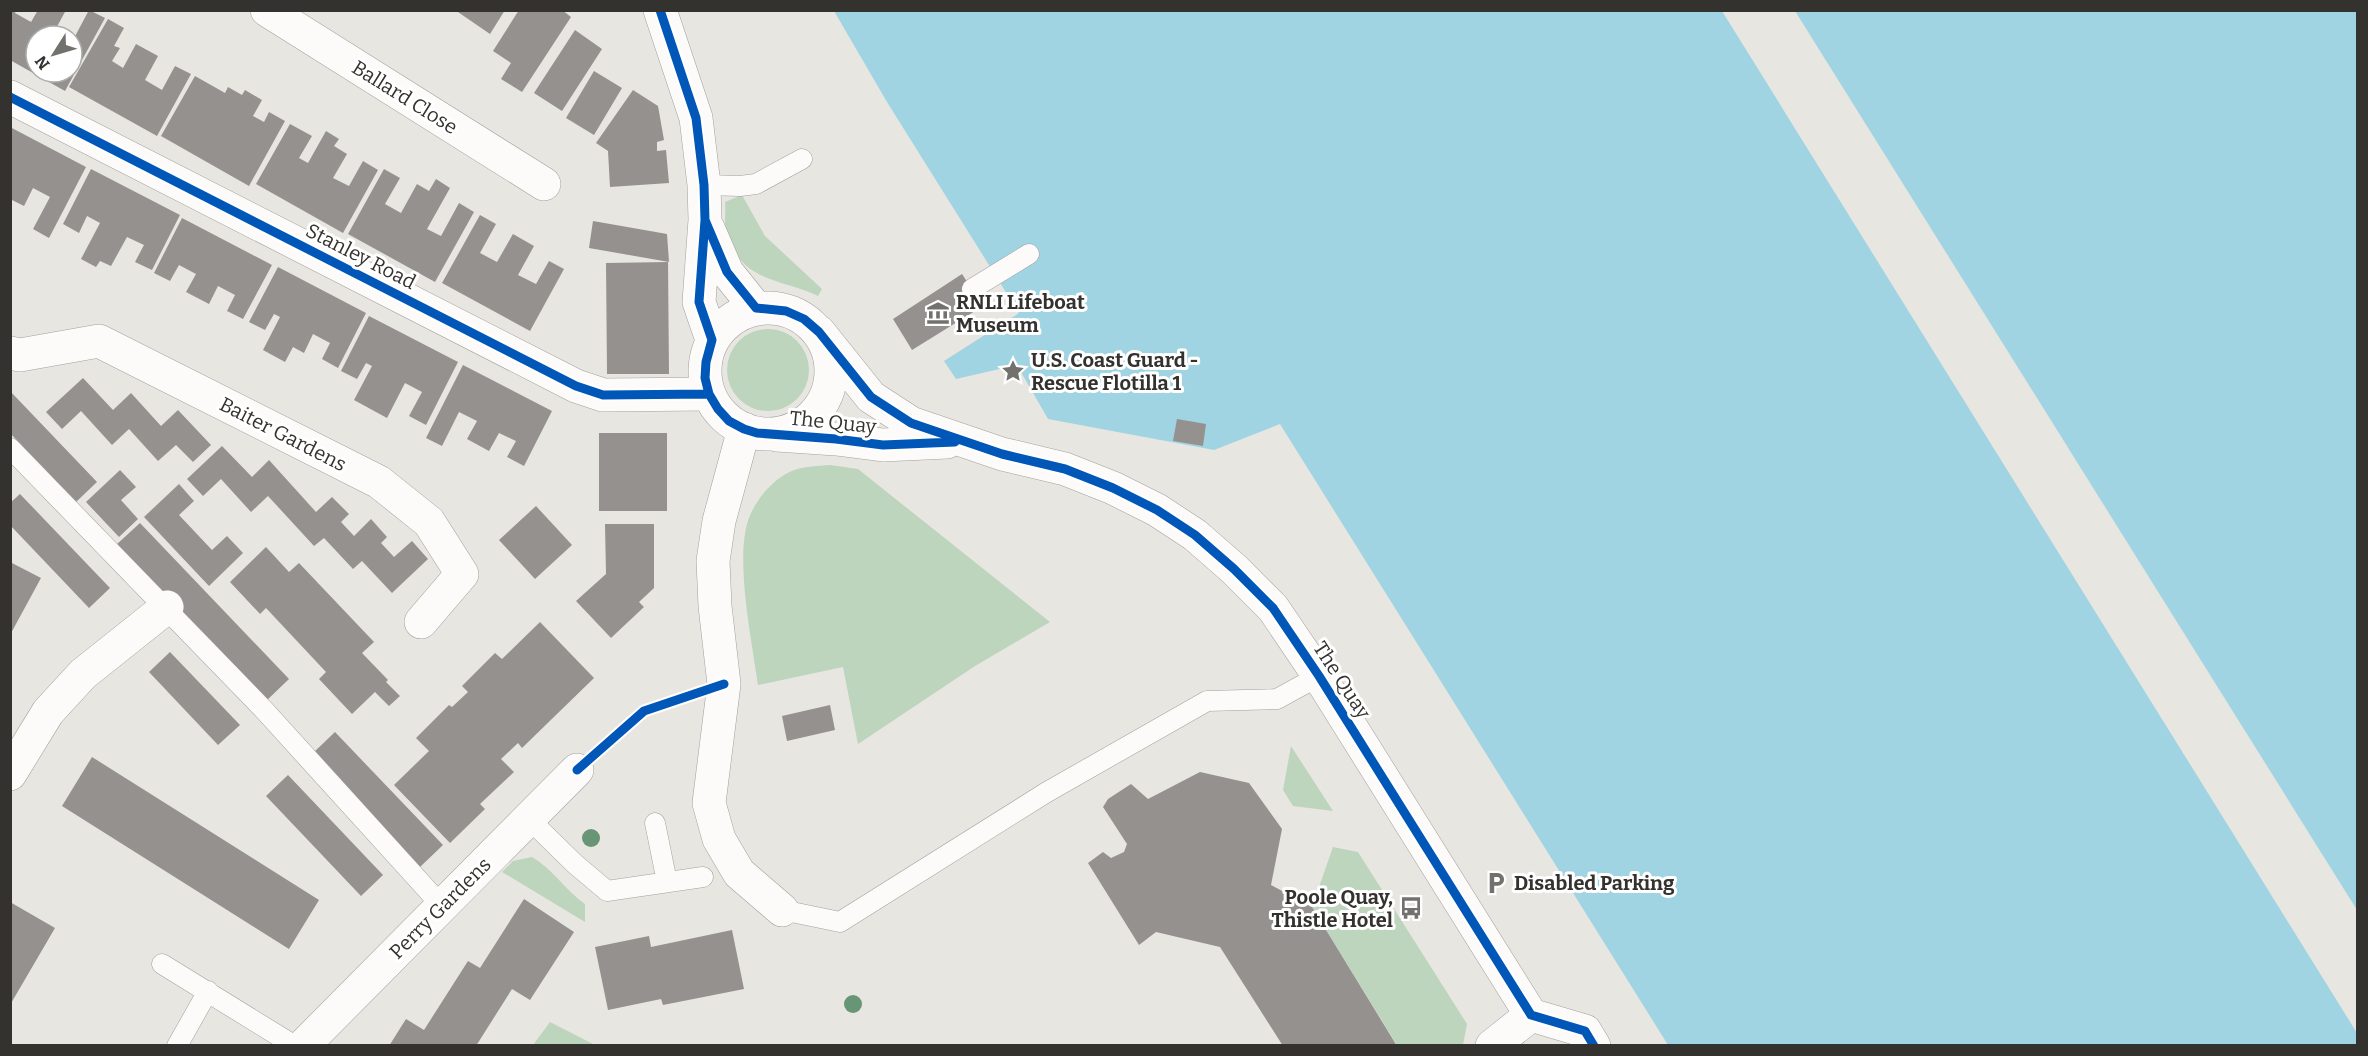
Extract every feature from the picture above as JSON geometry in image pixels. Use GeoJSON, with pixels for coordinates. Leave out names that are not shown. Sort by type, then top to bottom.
{"type":"FeatureCollection","features":[{"type":"Feature","properties":{"kind":"street","name":"Ballard Close"},"geometry":{"type":"LineString","coordinates":[[267,10],[544,184]]}},
{"type":"Feature","properties":{"kind":"street"},"geometry":{"type":"LineString","coordinates":[[660,10],[696,118],[704,185],[705,220],[699,302],[712,340]]}},
{"type":"Feature","properties":{"kind":"street","name":"Stanley Road"},"geometry":{"type":"LineString","coordinates":[[10,97],[576,386],[603,395],[710,394]]}},
{"type":"Feature","properties":{"kind":"street"},"geometry":{"type":"LineString","coordinates":[[705,220],[727,272],[756,308]]}},
{"type":"Feature","properties":{"kind":"street"},"geometry":{"type":"LineString","coordinates":[[756,308],[786,310],[804,319],[819,332],[828,350],[832,369],[829,389],[821,406],[808,421],[790,430],[757,432],[729,421],[718,409],[710,394],[705,378],[706,362],[712,340],[732,319],[756,308]]}},
{"type":"Feature","properties":{"kind":"street","name":"The Quay"},"geometry":{"type":"LineString","coordinates":[[819,332],[871,397],[911,423],[1002,454],[1065,469],[1113,488],[1157,510],[1195,535],[1234,569],[1273,608],[1319,676],[1531,1015]]}},
{"type":"Feature","properties":{"kind":"street","name":"Baiter Gardens"},"geometry":{"type":"LineString","coordinates":[[10,353],[20,355],[99,341],[379,482],[429,522],[462,574],[421,622]]}},
{"type":"Feature","properties":{"kind":"street"},"geometry":{"type":"LineString","coordinates":[[757,432],[719,521],[713,561],[715,606],[724,684],[709,803],[718,839],[739,873],[782,910]]}},
{"type":"Feature","properties":{"kind":"street","name":"The Quay"},"geometry":{"type":"LineString","coordinates":[[757,432],[883,446],[964,441]]}},
{"type":"Feature","properties":{"kind":"street"},"geometry":{"type":"LineString","coordinates":[[10,774],[48,712],[83,674],[167,608]]}},
{"type":"Feature","properties":{"kind":"street","name":"Perry Gardens"},"geometry":{"type":"LineString","coordinates":[[303,1046],[577,770]]}},
{"type":"Feature","properties":{"kind":"street"},"geometry":{"type":"LineString","coordinates":[[1492,1046],[1531,1015],[1585,1031],[1594,1046]]}},
{"type":"Feature","properties":{"kind":"lane"},"geometry":{"type":"LineString","coordinates":[[704,185],[756,184],[802,159]]}},
{"type":"Feature","properties":{"kind":"lane"},"geometry":{"type":"LineString","coordinates":[[972,290],[1029,254]]}},
{"type":"Feature","properties":{"kind":"lane"},"geometry":{"type":"LineString","coordinates":[[10,448],[265,711],[442,906]]}},
{"type":"Feature","properties":{"kind":"lane"},"geometry":{"type":"LineString","coordinates":[[782,910],[840,922],[1047,792],[1207,701],[1277,699],[1319,676]]}},
{"type":"Feature","properties":{"kind":"lane"},"geometry":{"type":"LineString","coordinates":[[529,819],[575,864],[607,891],[703,877]]}},
{"type":"Feature","properties":{"kind":"lane"},"geometry":{"type":"LineString","coordinates":[[655,823],[667,882]]}},
{"type":"Feature","properties":{"kind":"lane"},"geometry":{"type":"LineString","coordinates":[[162,964],[295,1046]]}},
{"type":"Feature","properties":{"kind":"lane"},"geometry":{"type":"LineString","coordinates":[[177,1046],[208,991]]}},
{"type":"Feature","properties":{"kind":"green space"},"geometry":{"type":"Polygon","coordinates":[[[742,195],[765,236],[822,289],[818,296],[772,280],[742,262],[727,237],[725,202],[742,195]]]}},
{"type":"Feature","properties":{"kind":"green space"},"geometry":{"type":"Polygon","coordinates":[[[768,329],[784,333],[797,341],[805,354],[809,370],[805,386],[797,399],[784,407],[768,411],[752,407],[739,399],[731,386],[727,370],[731,354],[739,341],[752,333],[768,329]]]}},
{"type":"Feature","properties":{"kind":"green space"},"geometry":{"type":"Polygon","coordinates":[[[830,465],[858,469],[1050,622],[975,666],[858,744],[843,667],[758,685],[746,604],[744,541],[747,524],[754,507],[771,485],[786,474],[803,468],[830,465]]]}},
{"type":"Feature","properties":{"kind":"green space"},"geometry":{"type":"Polygon","coordinates":[[[1291,746],[1333,811],[1293,806],[1283,790],[1291,746]]]}},
{"type":"Feature","properties":{"kind":"green space"},"geometry":{"type":"Polygon","coordinates":[[[1333,847],[1358,852],[1467,1024],[1463,1045],[1397,1045],[1312,907],[1333,847]]]}},
{"type":"Feature","properties":{"kind":"green space"},"geometry":{"type":"Polygon","coordinates":[[[532,857],[546,867],[585,904],[585,922],[502,872],[513,861],[532,857]]]}},
{"type":"Feature","properties":{"kind":"green space"},"geometry":{"type":"Polygon","coordinates":[[[550,1022],[595,1045],[533,1045],[550,1022]]]}},
{"type":"Feature","properties":{"kind":"water"},"geometry":{"type":"Polygon","coordinates":[[[834,11],[2357,11],[2357,1045],[1668,1045],[1280,424],[1214,450],[1048,419],[1017,365],[956,379],[944,361],[1019,313],[887,102],[834,11]]]}},
{"type":"Feature","properties":{"kind":"pier"},"geometry":{"type":"Polygon","coordinates":[[[1722,11],[1795,11],[2357,910],[2357,1033],[1722,11]]]}},
{"type":"Feature","properties":{"kind":"building"},"geometry":{"type":"Polygon","coordinates":[[[10,10],[16,10],[15,13],[31,22],[38,10],[66,10],[58,24],[24,24],[24,68],[10,60],[10,10]]]}},
{"type":"Feature","properties":{"kind":"building"},"geometry":{"type":"Polygon","coordinates":[[[89,10],[105,18],[84,56],[84,24],[82,24],[89,10]]]}},
{"type":"Feature","properties":{"kind":"building"},"geometry":{"type":"Polygon","coordinates":[[[455,10],[505,10],[490,34],[455,10]]]}},
{"type":"Feature","properties":{"kind":"building"},"geometry":{"type":"Polygon","coordinates":[[[519,10],[562,10],[571,17],[522,92],[501,79],[511,63],[493,51],[519,10]]]}},
{"type":"Feature","properties":{"kind":"building"},"geometry":{"type":"Polygon","coordinates":[[[108,19],[124,28],[114,46],[120,48],[112,61],[123,68],[136,44],[158,56],[145,80],[162,90],[175,66],[191,74],[157,136],[69,87],[71,84],[84,84],[84,61],[108,19]]]}},
{"type":"Feature","properties":{"kind":"building"},"geometry":{"type":"Polygon","coordinates":[[[575,30],[602,49],[562,111],[534,93],[575,30]]]}},
{"type":"Feature","properties":{"kind":"building"},"geometry":{"type":"Polygon","coordinates":[[[594,71],[622,88],[594,135],[566,118],[594,71]]]}},
{"type":"Feature","properties":{"kind":"building"},"geometry":{"type":"Polygon","coordinates":[[[195,76],[225,93],[228,87],[242,95],[245,90],[262,100],[253,116],[264,122],[269,112],[285,121],[249,186],[161,136],[195,76]]]}},
{"type":"Feature","properties":{"kind":"building"},"geometry":{"type":"Polygon","coordinates":[[[53,84],[69,84],[65,91],[53,84]]]}},
{"type":"Feature","properties":{"kind":"building"},"geometry":{"type":"Polygon","coordinates":[[[633,90],[658,106],[664,140],[657,142],[657,151],[666,150],[669,183],[610,187],[608,151],[596,143],[633,90]]]}},
{"type":"Feature","properties":{"kind":"building"},"geometry":{"type":"Polygon","coordinates":[[[290,124],[312,136],[299,158],[308,163],[326,131],[339,139],[334,146],[347,154],[333,178],[349,186],[363,161],[378,170],[343,233],[256,184],[290,124]]]}},
{"type":"Feature","properties":{"kind":"building"},"geometry":{"type":"Polygon","coordinates":[[[10,127],[86,167],[49,238],[33,229],[50,197],[33,188],[24,206],[10,199],[10,127]]]}},
{"type":"Feature","properties":{"kind":"building"},"geometry":{"type":"Polygon","coordinates":[[[91,169],[180,215],[152,270],[135,262],[144,245],[127,237],[111,266],[100,261],[96,267],[81,259],[100,223],[87,216],[79,233],[63,224],[91,169]]]}},
{"type":"Feature","properties":{"kind":"building"},"geometry":{"type":"Polygon","coordinates":[[[384,169],[400,178],[385,204],[401,213],[417,184],[429,191],[436,179],[450,188],[427,229],[441,236],[459,203],[474,212],[435,282],[348,234],[384,169]]]}},
{"type":"Feature","properties":{"kind":"building"},"geometry":{"type":"Polygon","coordinates":[[[480,215],[496,224],[480,253],[497,262],[513,234],[534,246],[518,275],[536,284],[549,261],[564,269],[530,331],[442,283],[480,215]]]}},
{"type":"Feature","properties":{"kind":"building"},"geometry":{"type":"Polygon","coordinates":[[[182,218],[272,265],[243,319],[227,311],[235,295],[218,286],[209,304],[186,292],[196,274],[179,265],[170,281],[154,273],[182,218]]]}},
{"type":"Feature","properties":{"kind":"building"},"geometry":{"type":"Polygon","coordinates":[[[593,221],[667,234],[669,262],[589,248],[593,221]]]}},
{"type":"Feature","properties":{"kind":"building"},"geometry":{"type":"Polygon","coordinates":[[[668,262],[669,374],[607,374],[606,263],[668,262]]]}},
{"type":"Feature","properties":{"kind":"building"},"geometry":{"type":"Polygon","coordinates":[[[278,267],[366,313],[338,368],[322,359],[330,343],[313,334],[304,353],[293,347],[285,362],[263,350],[280,317],[274,314],[265,330],[249,322],[278,267]]]}},
{"type":"Feature","properties":{"kind":"building","name":"RNLI Lifeboat Museum"},"geometry":{"type":"Polygon","coordinates":[[[962,274],[983,306],[912,350],[893,319],[962,274]]]}},
{"type":"Feature","properties":{"kind":"building"},"geometry":{"type":"Polygon","coordinates":[[[369,316],[458,362],[426,425],[409,416],[422,392],[405,383],[387,418],[354,400],[372,366],[366,363],[357,379],[341,371],[369,316]]]}},
{"type":"Feature","properties":{"kind":"building"},"geometry":{"type":"Polygon","coordinates":[[[463,365],[552,411],[524,466],[507,457],[516,441],[499,433],[489,451],[467,439],[477,421],[459,412],[442,446],[426,438],[463,365]]]}},
{"type":"Feature","properties":{"kind":"building"},"geometry":{"type":"Polygon","coordinates":[[[83,378],[113,410],[131,393],[161,426],[178,410],[211,445],[193,462],[176,445],[158,461],[129,429],[112,445],[81,411],[62,429],[46,412],[83,378]]]}},
{"type":"Feature","properties":{"kind":"building"},"geometry":{"type":"Polygon","coordinates":[[[10,391],[97,482],[76,502],[10,433],[10,391]]]}},
{"type":"Feature","properties":{"kind":"building"},"geometry":{"type":"Polygon","coordinates":[[[1177,419],[1206,424],[1203,446],[1173,441],[1177,419]]]}},
{"type":"Feature","properties":{"kind":"building"},"geometry":{"type":"Polygon","coordinates":[[[599,433],[667,433],[667,511],[599,511],[599,433]]]}},
{"type":"Feature","properties":{"kind":"building"},"geometry":{"type":"Polygon","coordinates":[[[222,446],[252,477],[269,460],[316,512],[332,497],[349,514],[341,522],[354,536],[371,519],[387,537],[381,543],[394,557],[412,541],[428,559],[392,593],[362,561],[353,569],[324,538],[314,546],[268,496],[251,512],[221,479],[203,496],[187,479],[222,446]]]}},
{"type":"Feature","properties":{"kind":"building"},"geometry":{"type":"Polygon","coordinates":[[[120,470],[136,487],[121,500],[138,519],[119,537],[86,502],[120,470]]]}},
{"type":"Feature","properties":{"kind":"building"},"geometry":{"type":"Polygon","coordinates":[[[179,484],[194,501],[179,515],[212,550],[227,536],[243,553],[209,586],[144,517],[179,484]]]}},
{"type":"Feature","properties":{"kind":"building"},"geometry":{"type":"Polygon","coordinates":[[[20,494],[110,588],[89,608],[10,525],[10,503],[20,494]]]}},
{"type":"Feature","properties":{"kind":"building"},"geometry":{"type":"Polygon","coordinates":[[[536,506],[572,545],[535,579],[499,540],[536,506]]]}},
{"type":"Feature","properties":{"kind":"building"},"geometry":{"type":"Polygon","coordinates":[[[140,523],[289,679],[265,702],[116,545],[140,523]]]}},
{"type":"Feature","properties":{"kind":"building"},"geometry":{"type":"Polygon","coordinates":[[[605,524],[654,524],[654,588],[639,602],[644,607],[611,638],[576,601],[606,574],[605,524]]]}},
{"type":"Feature","properties":{"kind":"building"},"geometry":{"type":"Polygon","coordinates":[[[266,547],[289,572],[299,563],[374,642],[362,653],[400,696],[389,706],[375,692],[352,714],[319,679],[326,672],[266,608],[260,614],[230,582],[266,547]]]}},
{"type":"Feature","properties":{"kind":"building"},"geometry":{"type":"Polygon","coordinates":[[[10,562],[41,578],[10,635],[10,562]]]}},
{"type":"Feature","properties":{"kind":"building"},"geometry":{"type":"Polygon","coordinates":[[[540,622],[594,678],[522,748],[518,743],[501,759],[514,772],[480,804],[485,809],[450,843],[394,785],[429,751],[416,738],[449,705],[452,707],[468,692],[462,686],[495,653],[502,659],[540,622]]]}},
{"type":"Feature","properties":{"kind":"building"},"geometry":{"type":"Polygon","coordinates":[[[170,652],[240,725],[218,745],[149,672],[170,652]]]}},
{"type":"Feature","properties":{"kind":"building"},"geometry":{"type":"Polygon","coordinates":[[[830,705],[835,730],[787,741],[782,716],[830,705]]]}},
{"type":"Feature","properties":{"kind":"building"},"geometry":{"type":"Polygon","coordinates":[[[335,732],[443,845],[420,867],[312,754],[335,732]]]}},
{"type":"Feature","properties":{"kind":"building"},"geometry":{"type":"Polygon","coordinates":[[[92,757],[319,900],[289,949],[62,806],[92,757]]]}},
{"type":"Feature","properties":{"kind":"building"},"geometry":{"type":"Polygon","coordinates":[[[1200,772],[1249,783],[1282,829],[1271,885],[1312,907],[1397,1046],[1283,1046],[1220,947],[1156,932],[1139,945],[1088,863],[1103,852],[1111,858],[1124,852],[1127,844],[1103,807],[1108,799],[1131,784],[1148,799],[1200,772]]]}},
{"type":"Feature","properties":{"kind":"building"},"geometry":{"type":"Polygon","coordinates":[[[288,775],[383,875],[361,896],[266,796],[288,775]]]}},
{"type":"Feature","properties":{"kind":"building"},"geometry":{"type":"Polygon","coordinates":[[[524,899],[574,932],[530,1000],[512,989],[476,1046],[389,1046],[406,1019],[424,1030],[468,961],[480,968],[524,899]]]}},
{"type":"Feature","properties":{"kind":"building"},"geometry":{"type":"Polygon","coordinates":[[[10,902],[55,928],[10,1005],[10,902]]]}},
{"type":"Feature","properties":{"kind":"building"},"geometry":{"type":"Polygon","coordinates":[[[732,930],[744,989],[663,1005],[661,999],[608,1010],[595,947],[649,936],[651,947],[732,930]]]}},
{"type":"Feature","properties":{"kind":"cycle path"},"geometry":{"type":"LineString","coordinates":[[660,10],[696,118],[704,185],[705,220],[699,302],[712,340],[706,362],[705,378],[709,394],[718,409],[729,421],[757,433],[883,445],[955,442]]}},
{"type":"Feature","properties":{"kind":"cycle path"},"geometry":{"type":"LineString","coordinates":[[10,97],[576,386],[603,395],[709,394]]}},
{"type":"Feature","properties":{"kind":"cycle path"},"geometry":{"type":"LineString","coordinates":[[705,220],[727,272],[756,308],[786,311],[804,319],[819,332],[871,397],[911,423],[1002,454],[1065,469],[1113,488],[1157,510],[1195,535],[1234,569],[1273,608],[1319,676],[1531,1015],[1585,1031],[1594,1046]]}},
{"type":"Feature","properties":{"kind":"cycle path"},"geometry":{"type":"LineString","coordinates":[[577,770],[644,711],[724,684]]}},
{"type":"Feature","properties":{"kind":"place","name":"RNLI Lifeboat Museum"},"geometry":{"type":"Point","coordinates":[938,313]}},
{"type":"Feature","properties":{"kind":"place","name":"U.S. Coast Guard - Rescue Flotilla 1"},"geometry":{"type":"Point","coordinates":[1013,371]}},
{"type":"Feature","properties":{"kind":"place","name":"Disabled Parking"},"geometry":{"type":"Point","coordinates":[1496,883]}},
{"type":"Feature","properties":{"kind":"place","name":"Poole Quay, Thistle Hotel"},"geometry":{"type":"Point","coordinates":[1411,908]}}]}
